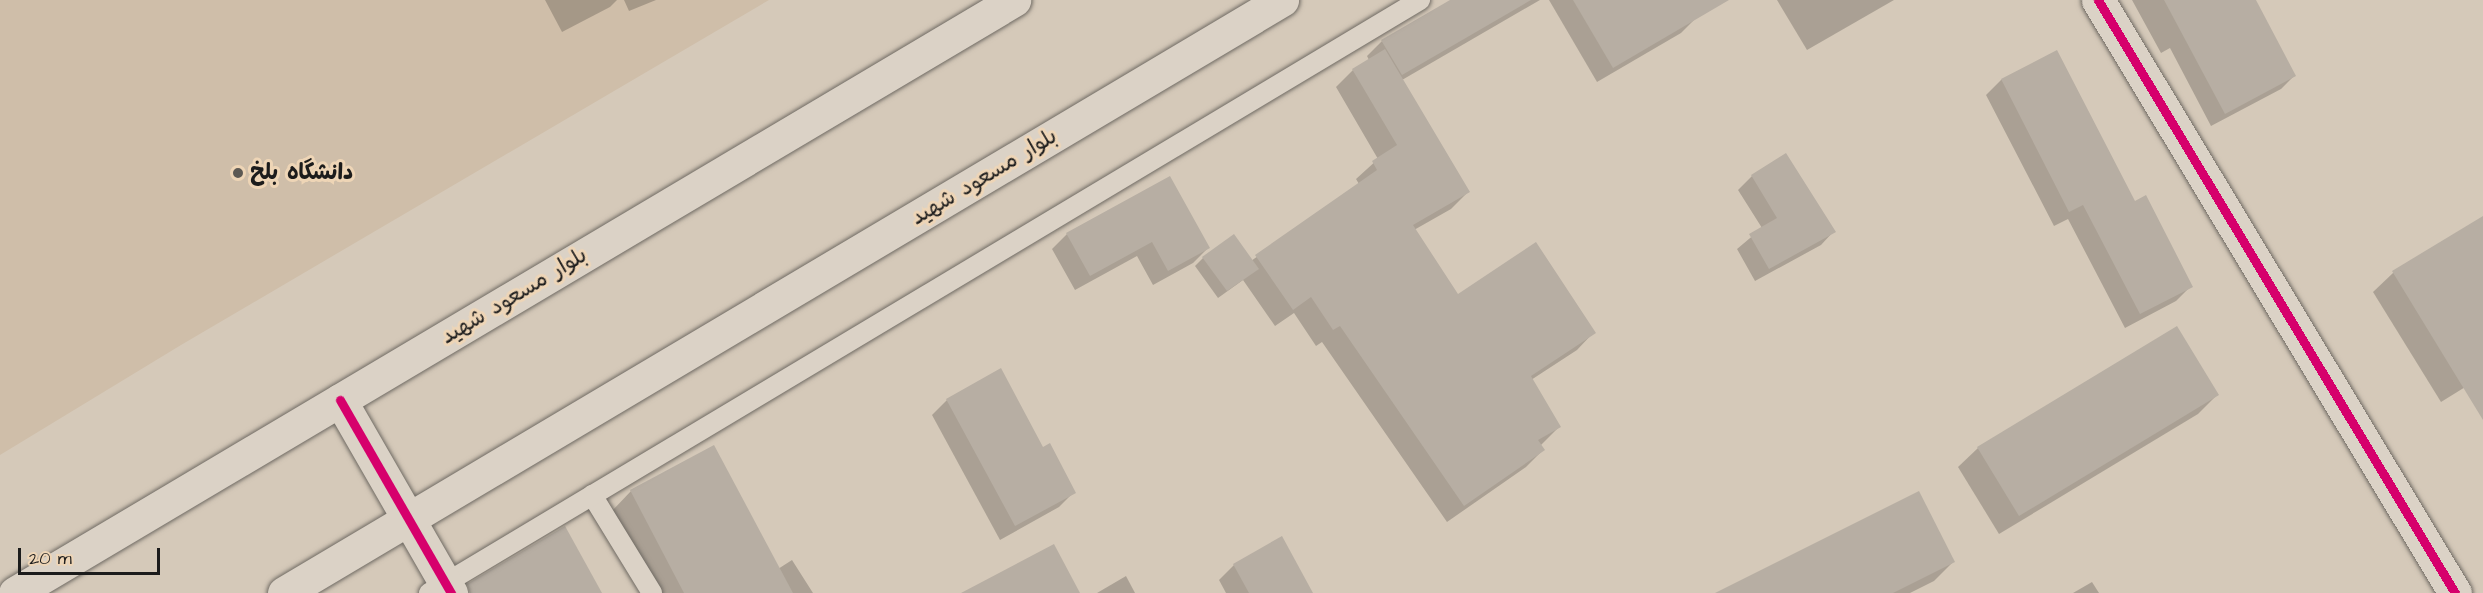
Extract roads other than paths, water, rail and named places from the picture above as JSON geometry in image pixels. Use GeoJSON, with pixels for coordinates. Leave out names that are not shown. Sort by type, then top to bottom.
{"type":"FeatureCollection","features":[{"type":"Feature","properties":{"kind":"main road","name":"بلوار مسعود شهید"},"geometry":{"type":"LineString","coordinates":[[15,593],[1014,0]]}},
{"type":"Feature","properties":{"kind":"main road","name":"بلوار مسعود شهید"},"geometry":{"type":"LineString","coordinates":[[284,593],[1282,0]]}},
{"type":"Feature","properties":{"kind":"main road"},"geometry":{"type":"LineString","coordinates":[[2098,0],[2455,593]]}},
{"type":"Feature","properties":{"kind":"main road"},"geometry":{"type":"LineString","coordinates":[[340,400],[408,519],[441,590]]}},
{"type":"Feature","properties":{"kind":"lane"},"geometry":{"type":"LineString","coordinates":[[441,590],[592,495],[1420,0]]}},
{"type":"Feature","properties":{"kind":"lane"},"geometry":{"type":"LineString","coordinates":[[592,495],[652,593]]}},
{"type":"Feature","properties":{"kind":"place","name":"دانشگاه بلخ"},"geometry":{"type":"Point","coordinates":[238,173]}}]}
